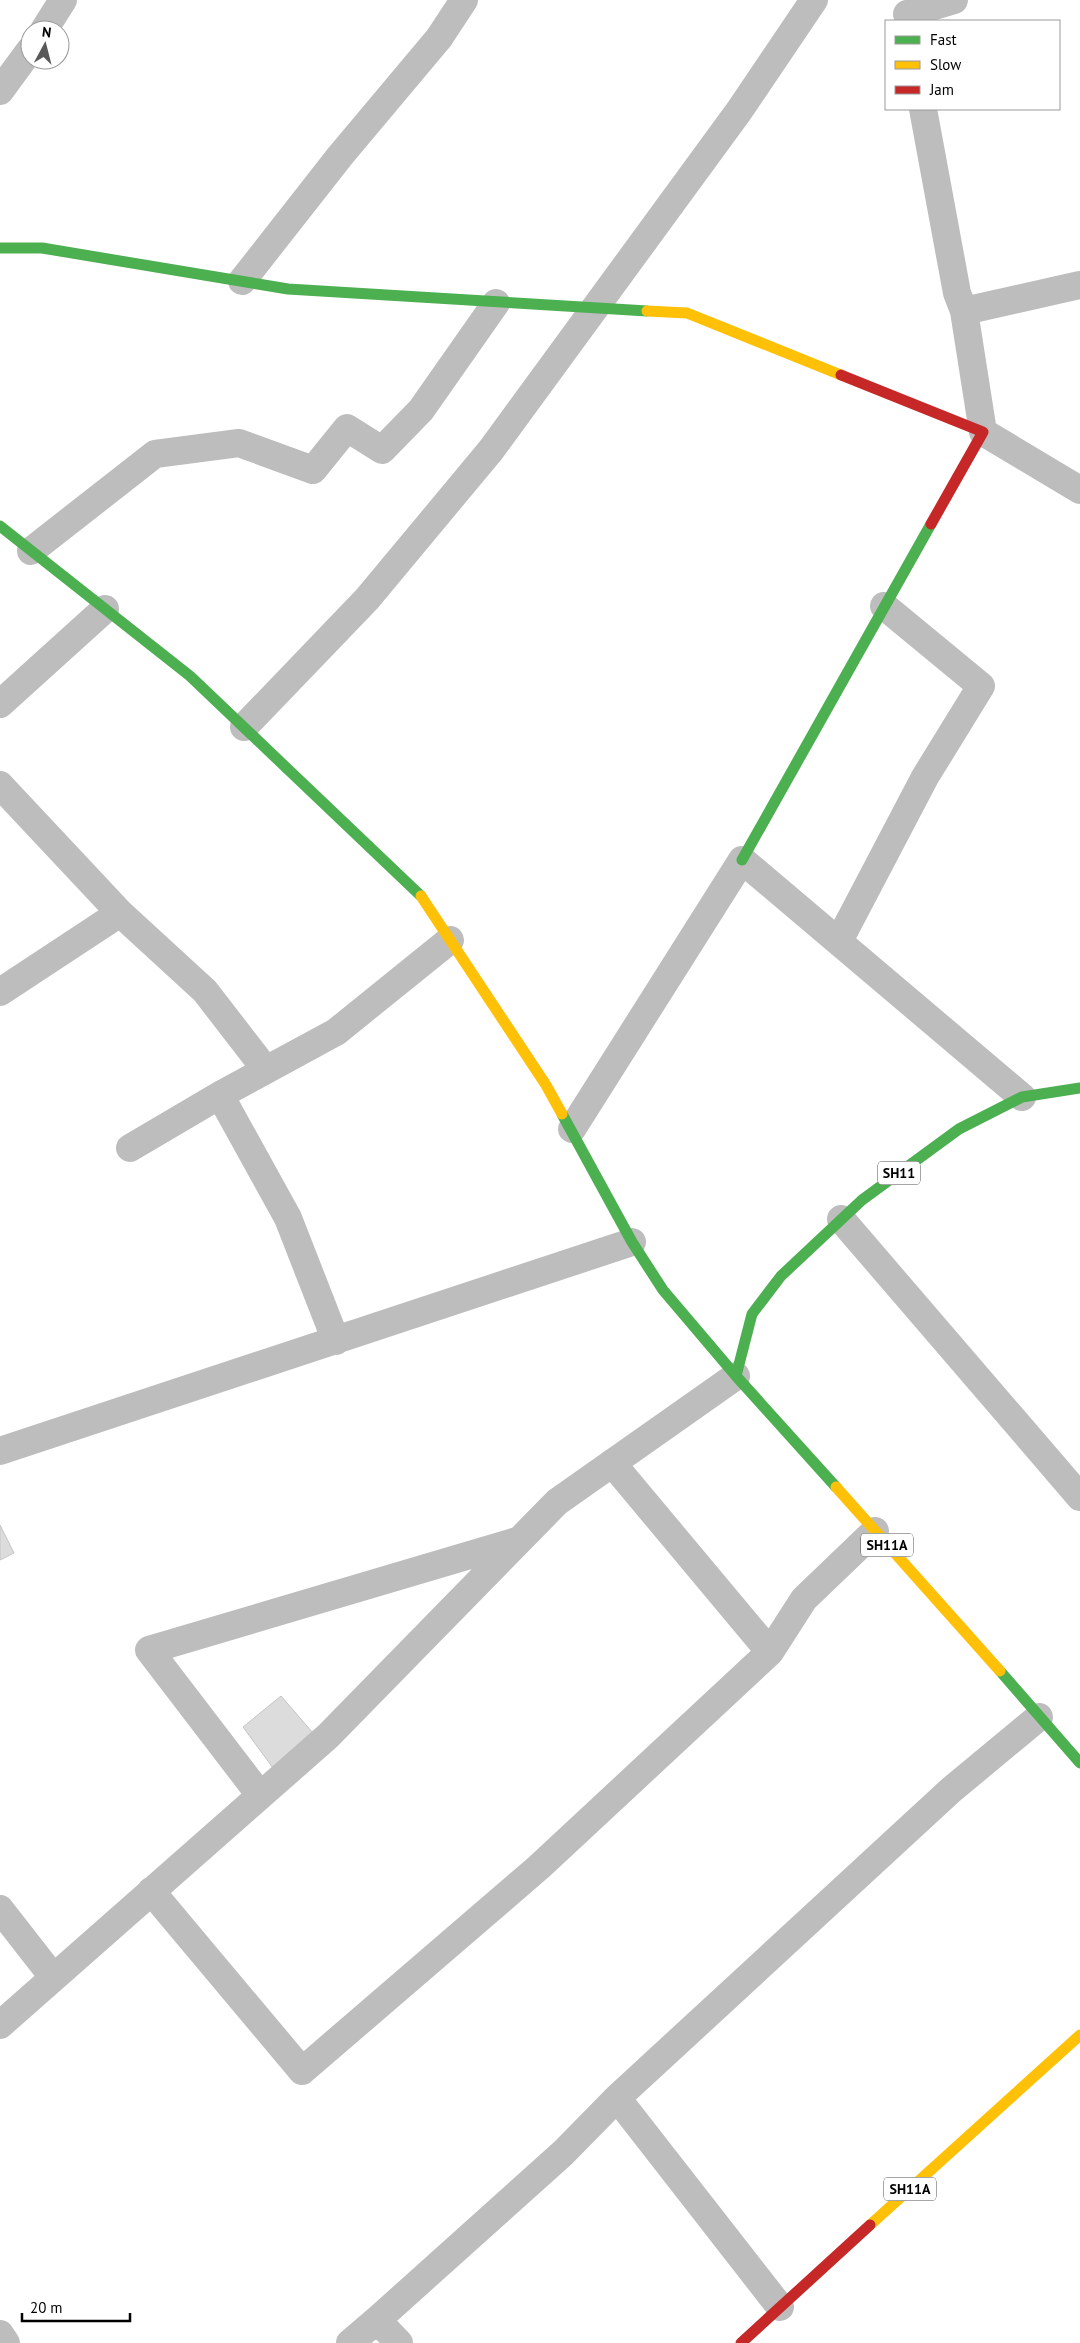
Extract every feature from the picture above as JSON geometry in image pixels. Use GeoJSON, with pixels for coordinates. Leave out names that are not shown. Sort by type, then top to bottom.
{"type":"FeatureCollection","features":[{"type":"Feature","properties":{"kind":"street"},"geometry":{"type":"LineString","coordinates":[[50,20],[63,0]]}},
{"type":"Feature","properties":{"kind":"street"},"geometry":{"type":"LineString","coordinates":[[242,281],[340,156],[439,38],[464,0]]}},
{"type":"Feature","properties":{"kind":"street"},"geometry":{"type":"LineString","coordinates":[[244,727],[367,599],[492,450],[594,307],[739,111],[814,0]]}},
{"type":"Feature","properties":{"kind":"street"},"geometry":{"type":"LineString","coordinates":[[907,12],[954,0]]}},
{"type":"Feature","properties":{"kind":"street"},"geometry":{"type":"LineString","coordinates":[[0,91],[20,64]]}},
{"type":"Feature","properties":{"kind":"street"},"geometry":{"type":"LineString","coordinates":[[572,1129],[742,860],[982,432],[964,310],[957,293],[923,110]]}},
{"type":"Feature","properties":{"kind":"street"},"geometry":{"type":"LineString","coordinates":[[0,248],[42,248],[288,289],[687,313],[982,432],[1080,490]]}},
{"type":"Feature","properties":{"kind":"street"},"geometry":{"type":"LineString","coordinates":[[964,310],[1080,285]]}},
{"type":"Feature","properties":{"kind":"street"},"geometry":{"type":"LineString","coordinates":[[32,551],[155,454],[239,443],[313,470],[347,428],[382,450],[421,410],[496,303]]}},
{"type":"Feature","properties":{"kind":"street"},"geometry":{"type":"LineString","coordinates":[[0,526],[190,676],[420,894],[546,1085],[572,1129],[632,1242],[663,1290],[736,1376],[557,1502],[328,1736],[0,2025]]}},
{"type":"Feature","properties":{"kind":"street"},"geometry":{"type":"LineString","coordinates":[[838,941],[925,777],[980,686],[884,606]]}},
{"type":"Feature","properties":{"kind":"street"},"geometry":{"type":"LineString","coordinates":[[0,704],[105,609]]}},
{"type":"Feature","properties":{"kind":"street"},"geometry":{"type":"LineString","coordinates":[[0,785],[120,913],[205,992],[266,1070]]}},
{"type":"Feature","properties":{"kind":"street"},"geometry":{"type":"LineString","coordinates":[[742,860],[1022,1097]]}},
{"type":"Feature","properties":{"kind":"street"},"geometry":{"type":"LineString","coordinates":[[0,992],[120,913]]}},
{"type":"Feature","properties":{"kind":"street"},"geometry":{"type":"LineString","coordinates":[[130,1148],[220,1095],[336,1032],[450,940]]}},
{"type":"Feature","properties":{"kind":"street","name":"SH11"},"geometry":{"type":"LineString","coordinates":[[736,1376],[752,1314],[781,1276],[841,1219],[959,1129],[1022,1097],[1080,1088]]}},
{"type":"Feature","properties":{"kind":"street"},"geometry":{"type":"LineString","coordinates":[[220,1095],[288,1218],[336,1341]]}},
{"type":"Feature","properties":{"kind":"street"},"geometry":{"type":"LineString","coordinates":[[841,1219],[1080,1497]]}},
{"type":"Feature","properties":{"kind":"street"},"geometry":{"type":"LineString","coordinates":[[0,1451],[632,1242]]}},
{"type":"Feature","properties":{"kind":"street","name":"SH11A"},"geometry":{"type":"LineString","coordinates":[[736,1376],[950,1613],[1080,1763]]}},
{"type":"Feature","properties":{"kind":"street"},"geometry":{"type":"LineString","coordinates":[[612,1463],[770,1652]]}},
{"type":"Feature","properties":{"kind":"street"},"geometry":{"type":"LineString","coordinates":[[151,1891],[302,2070],[539,1867],[770,1652],[804,1599],[875,1531]]}},
{"type":"Feature","properties":{"kind":"street"},"geometry":{"type":"LineString","coordinates":[[260,1795],[149,1650],[519,1541]]}},
{"type":"Feature","properties":{"kind":"street"},"geometry":{"type":"LineString","coordinates":[[350,2343],[563,2153],[617,2098],[951,1790],[1039,1716]]}},
{"type":"Feature","properties":{"kind":"street"},"geometry":{"type":"LineString","coordinates":[[0,1909],[54,1977]]}},
{"type":"Feature","properties":{"kind":"street","name":"SH11A"},"geometry":{"type":"LineString","coordinates":[[741,2343],[1080,2035]]}},
{"type":"Feature","properties":{"kind":"street"},"geometry":{"type":"LineString","coordinates":[[617,2098],[780,2307]]}},
{"type":"Feature","properties":{"kind":"street"},"geometry":{"type":"LineString","coordinates":[[377,2320],[399,2343]]}},
{"type":"Feature","properties":{"kind":"street"},"geometry":{"type":"LineString","coordinates":[[0,2334],[6,2343]]}},
{"type":"Feature","properties":{"kind":"building"},"geometry":{"type":"Polygon","coordinates":[[[0,1525],[14,1553],[0,1560],[0,1525]]]}},
{"type":"Feature","properties":{"kind":"building"},"geometry":{"type":"Polygon","coordinates":[[[281,1696],[313,1733],[273,1768],[243,1727],[281,1696]]]}},
{"type":"Feature","properties":{"kind":"traffic: fast"},"geometry":{"type":"LineString","coordinates":[[0,248],[42,248],[288,289],[647,311]]}},
{"type":"Feature","properties":{"kind":"traffic: fast"},"geometry":{"type":"LineString","coordinates":[[742,860],[931,524]]}},
{"type":"Feature","properties":{"kind":"traffic: fast"},"geometry":{"type":"LineString","coordinates":[[0,526],[190,676],[421,896]]}},
{"type":"Feature","properties":{"kind":"traffic: fast"},"geometry":{"type":"LineString","coordinates":[[836,1487],[736,1376],[752,1314],[781,1276],[862,1200],[959,1129],[1022,1097],[1080,1088]]}},
{"type":"Feature","properties":{"kind":"traffic: fast"},"geometry":{"type":"LineString","coordinates":[[562,1114],[632,1242],[663,1290],[736,1376]]}},
{"type":"Feature","properties":{"kind":"traffic: fast"},"geometry":{"type":"LineString","coordinates":[[1000,1671],[1080,1763]]}},
{"type":"Feature","properties":{"kind":"traffic: slow"},"geometry":{"type":"LineString","coordinates":[[647,311],[687,313],[841,375]]}},
{"type":"Feature","properties":{"kind":"traffic: slow"},"geometry":{"type":"LineString","coordinates":[[421,896],[546,1085],[562,1114]]}},
{"type":"Feature","properties":{"kind":"traffic: slow"},"geometry":{"type":"LineString","coordinates":[[836,1487],[1000,1671]]}},
{"type":"Feature","properties":{"kind":"traffic: slow"},"geometry":{"type":"LineString","coordinates":[[870,2225],[1080,2035]]}},
{"type":"Feature","properties":{"kind":"traffic: jam"},"geometry":{"type":"LineString","coordinates":[[841,375],[983,432],[931,524]]}},
{"type":"Feature","properties":{"kind":"traffic: jam"},"geometry":{"type":"LineString","coordinates":[[741,2343],[870,2225]]}}]}
